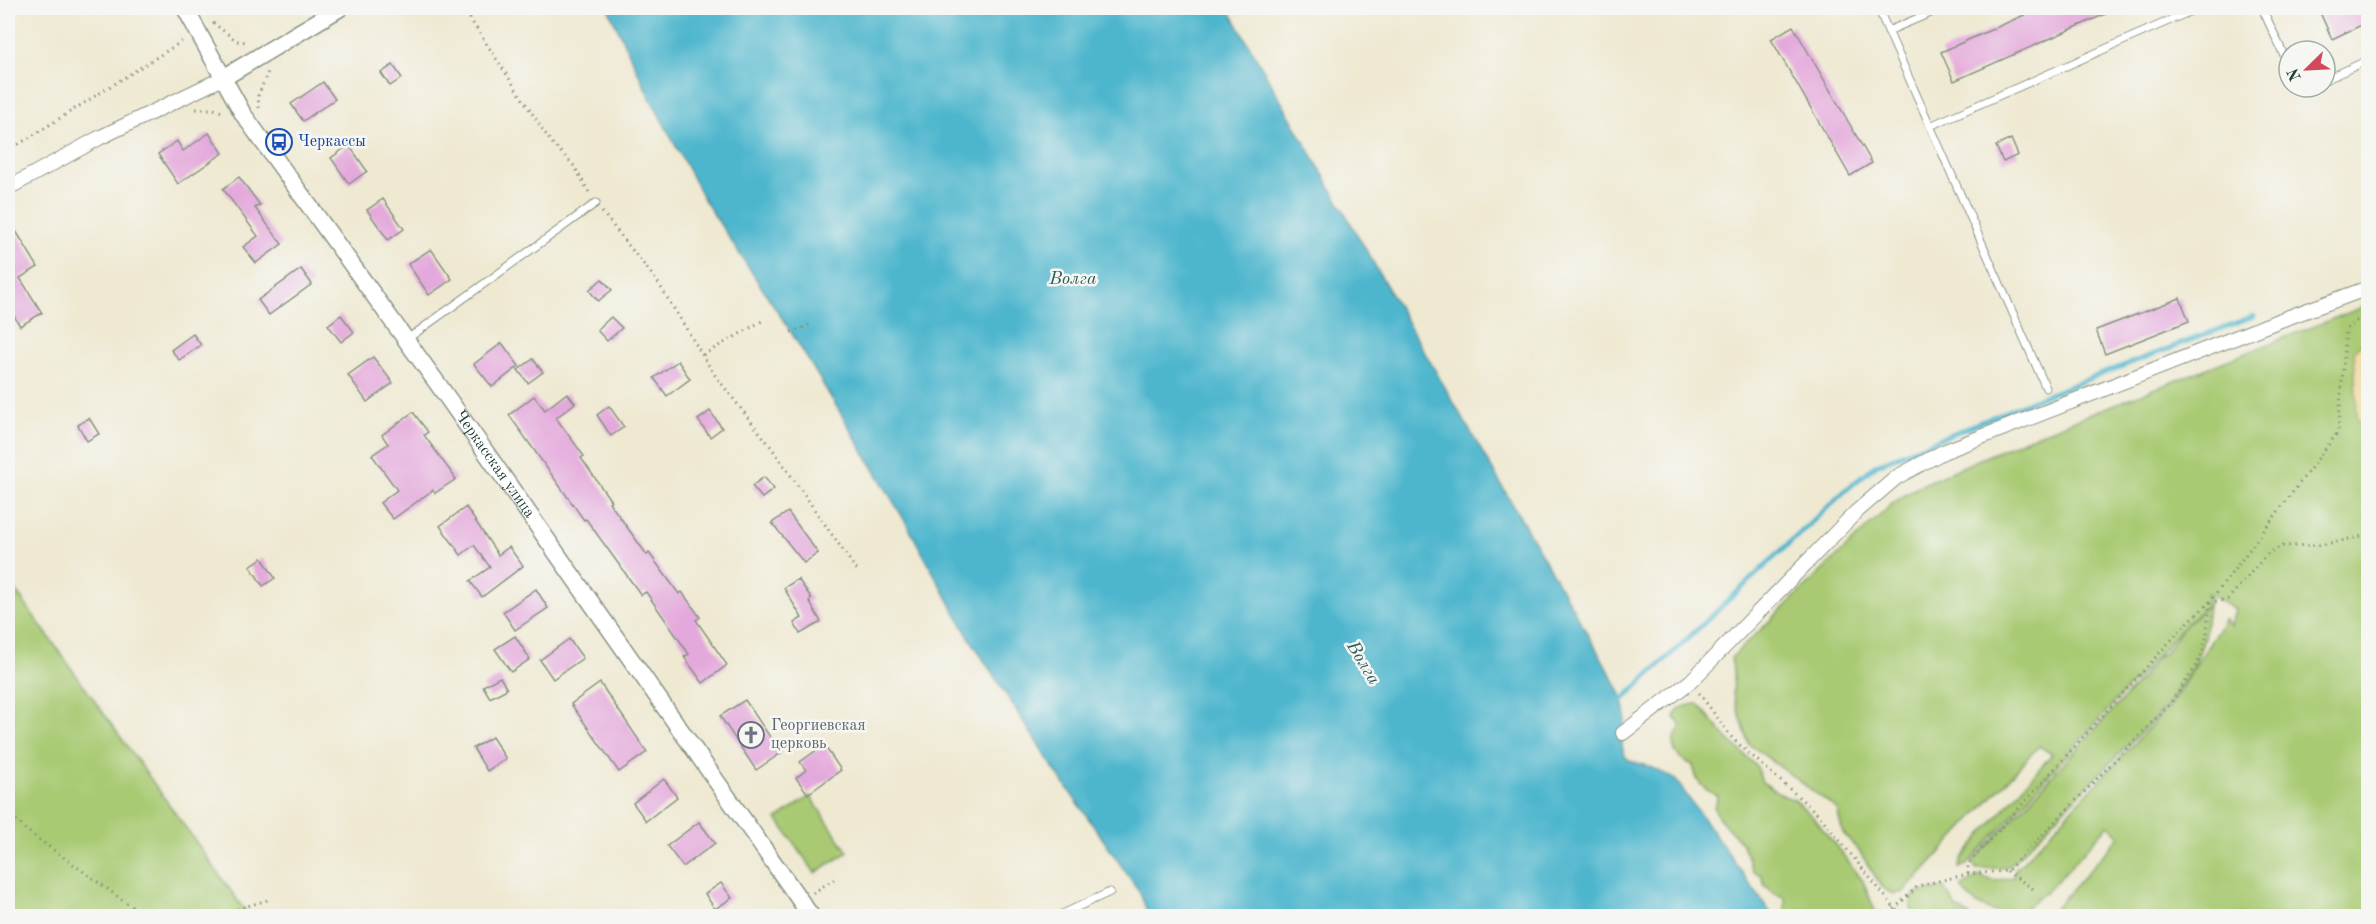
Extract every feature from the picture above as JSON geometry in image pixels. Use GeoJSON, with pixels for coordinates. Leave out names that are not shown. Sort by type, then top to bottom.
{"type":"FeatureCollection","features":[{"type":"Feature","properties":{"kind":"street","name":"Черкасская улица"},"geometry":{"type":"LineString","coordinates":[[185,8],[243,114],[406,340],[811,916]]}},
{"type":"Feature","properties":{"kind":"street"},"geometry":{"type":"LineString","coordinates":[[8,188],[99,138],[223,78],[340,8]]}},
{"type":"Feature","properties":{"kind":"street"},"geometry":{"type":"LineString","coordinates":[[1623,733],[1691,681],[1856,512],[1898,477],[1943,452],[2368,288]]}},
{"type":"Feature","properties":{"kind":"lane"},"geometry":{"type":"LineString","coordinates":[[1878,8],[2046,388]]}},
{"type":"Feature","properties":{"kind":"lane"},"geometry":{"type":"LineString","coordinates":[[1888,31],[1942,8]]}},
{"type":"Feature","properties":{"kind":"lane"},"geometry":{"type":"LineString","coordinates":[[1930,126],[2198,8]]}},
{"type":"Feature","properties":{"kind":"lane"},"geometry":{"type":"LineString","coordinates":[[2262,8],[2277,40]]}},
{"type":"Feature","properties":{"kind":"lane"},"geometry":{"type":"LineString","coordinates":[[2337,74],[2368,60]]}},
{"type":"Feature","properties":{"kind":"lane"},"geometry":{"type":"LineString","coordinates":[[406,340],[596,203]]}},
{"type":"Feature","properties":{"kind":"lane"},"geometry":{"type":"LineString","coordinates":[[1058,916],[1110,892]]}},
{"type":"Feature","properties":{"kind":"path"},"geometry":{"type":"LineString","coordinates":[[463,8],[551,142],[574,166],[596,203],[657,280],[714,374],[771,447],[858,572]]}},
{"type":"Feature","properties":{"kind":"path"},"geometry":{"type":"LineString","coordinates":[[208,15],[223,33],[237,41],[249,42]]}},
{"type":"Feature","properties":{"kind":"path"},"geometry":{"type":"LineString","coordinates":[[8,151],[191,36]]}},
{"type":"Feature","properties":{"kind":"path"},"geometry":{"type":"LineString","coordinates":[[261,114],[258,96],[270,69]]}},
{"type":"Feature","properties":{"kind":"path"},"geometry":{"type":"LineString","coordinates":[[191,112],[198,108],[214,109],[227,114]]}},
{"type":"Feature","properties":{"kind":"path"},"geometry":{"type":"LineString","coordinates":[[1968,874],[1968,864],[1982,848],[2184,626],[2210,603],[2338,432],[2346,329],[2368,312]]}},
{"type":"Feature","properties":{"kind":"path"},"geometry":{"type":"LineString","coordinates":[[703,355],[764,320]]}},
{"type":"Feature","properties":{"kind":"path"},"geometry":{"type":"LineString","coordinates":[[791,332],[812,324]]}},
{"type":"Feature","properties":{"kind":"path"},"geometry":{"type":"LineString","coordinates":[[2210,603],[2228,599],[2268,553],[2282,546],[2321,545],[2368,535]]}},
{"type":"Feature","properties":{"kind":"path"},"geometry":{"type":"LineString","coordinates":[[2007,871],[2170,704],[2197,664],[2206,640],[2210,603]]}},
{"type":"Feature","properties":{"kind":"path"},"geometry":{"type":"LineString","coordinates":[[1691,681],[1733,739],[1819,815],[1900,916]]}},
{"type":"Feature","properties":{"kind":"path"},"geometry":{"type":"LineString","coordinates":[[8,811],[26,830],[135,909],[149,916]]}},
{"type":"Feature","properties":{"kind":"path"},"geometry":{"type":"LineString","coordinates":[[1894,909],[1918,886],[1968,874],[2007,871],[2036,891]]}},
{"type":"Feature","properties":{"kind":"path"},"geometry":{"type":"LineString","coordinates":[[801,902],[834,879]]}},
{"type":"Feature","properties":{"kind":"path"},"geometry":{"type":"LineString","coordinates":[[214,916],[271,899]]}},
{"type":"Feature","properties":{"kind":"green space"},"geometry":{"type":"Polygon","coordinates":[[[2368,305],[2368,912],[2366,916],[2048,916],[2120,836],[2108,825],[2041,896],[2021,910],[2004,913],[1987,909],[1972,900],[1961,887],[1979,876],[1995,881],[2013,877],[2015,870],[2171,704],[2225,619],[2231,627],[2235,609],[2206,593],[2210,602],[2184,626],[1968,864],[1959,868],[1962,859],[1983,833],[2052,754],[2039,746],[1904,892],[1895,894],[1882,887],[1860,852],[1843,833],[1837,809],[1749,744],[1733,694],[1734,675],[1731,658],[1893,503],[1919,486],[2021,441],[2368,305]]]}},
{"type":"Feature","properties":{"kind":"green space"},"geometry":{"type":"Polygon","coordinates":[[[8,580],[249,916],[8,916],[8,580]]]}},
{"type":"Feature","properties":{"kind":"green space"},"geometry":{"type":"Polygon","coordinates":[[[2208,605],[2204,639],[2195,664],[2169,703],[2010,865],[2002,868],[1976,869],[1973,862],[2125,697],[2161,654],[2164,654],[2185,626],[2208,605]]]}},
{"type":"Feature","properties":{"kind":"green space"},"geometry":{"type":"Polygon","coordinates":[[[1698,704],[1727,738],[1757,767],[1762,782],[1795,800],[1815,819],[1863,881],[1875,911],[1884,916],[1785,916],[1785,897],[1775,894],[1764,884],[1761,875],[1753,871],[1743,845],[1719,818],[1714,808],[1718,796],[1701,784],[1693,765],[1681,758],[1674,749],[1674,739],[1681,727],[1675,717],[1676,713],[1684,707],[1698,704]]]}},
{"type":"Feature","properties":{"kind":"green space"},"geometry":{"type":"Polygon","coordinates":[[[810,796],[848,852],[815,873],[777,819],[810,796]]]}},
{"type":"Feature","properties":{"kind":"green space"},"geometry":{"type":"Polygon","coordinates":[[[1944,888],[1957,908],[1970,916],[1915,916],[1911,907],[1911,899],[1916,893],[1944,888]]]}},
{"type":"Feature","properties":{"kind":"sand"},"geometry":{"type":"Polygon","coordinates":[[[2368,336],[2368,435],[2357,420],[2354,351],[2368,336]]]}},
{"type":"Feature","properties":{"kind":"water","name":"Волга"},"geometry":{"type":"Polygon","coordinates":[[[608,8],[1228,8],[1613,678],[1623,699],[1626,716],[1622,745],[1624,755],[1630,761],[1651,767],[1675,779],[1773,916],[1149,916],[1139,891],[1056,772],[967,634],[905,521],[837,407],[705,201],[649,96],[608,8]]]}},
{"type":"Feature","properties":{"kind":"building"},"geometry":{"type":"Polygon","coordinates":[[[2040,8],[2119,8],[1954,81],[1941,52],[2040,8]]]}},
{"type":"Feature","properties":{"kind":"building"},"geometry":{"type":"Polygon","coordinates":[[[2318,8],[2368,8],[2368,22],[2332,39],[2318,8]]]}},
{"type":"Feature","properties":{"kind":"building"},"geometry":{"type":"Polygon","coordinates":[[[1793,26],[1872,163],[1850,176],[1771,39],[1793,26]]]}},
{"type":"Feature","properties":{"kind":"building"},"geometry":{"type":"Polygon","coordinates":[[[393,65],[402,78],[390,86],[381,73],[393,65]]]}},
{"type":"Feature","properties":{"kind":"building"},"geometry":{"type":"Polygon","coordinates":[[[323,82],[335,99],[303,121],[291,104],[323,82]]]}},
{"type":"Feature","properties":{"kind":"building"},"geometry":{"type":"Polygon","coordinates":[[[209,133],[223,153],[178,184],[158,154],[177,141],[183,151],[209,133]]]}},
{"type":"Feature","properties":{"kind":"building"},"geometry":{"type":"Polygon","coordinates":[[[2011,139],[2018,155],[2003,162],[1996,146],[2011,139]]]}},
{"type":"Feature","properties":{"kind":"building"},"geometry":{"type":"Polygon","coordinates":[[[349,145],[367,171],[349,184],[331,158],[349,145]]]}},
{"type":"Feature","properties":{"kind":"building"},"geometry":{"type":"Polygon","coordinates":[[[239,177],[260,205],[255,208],[282,244],[256,263],[243,247],[258,236],[223,189],[239,177]]]}},
{"type":"Feature","properties":{"kind":"building"},"geometry":{"type":"Polygon","coordinates":[[[383,199],[404,229],[388,240],[367,210],[383,199]]]}},
{"type":"Feature","properties":{"kind":"building"},"geometry":{"type":"Polygon","coordinates":[[[8,218],[38,267],[20,278],[42,313],[20,326],[8,306],[8,218]]]}},
{"type":"Feature","properties":{"kind":"building"},"geometry":{"type":"Polygon","coordinates":[[[431,249],[452,279],[429,295],[408,264],[431,249]]]}},
{"type":"Feature","properties":{"kind":"building"},"geometry":{"type":"Polygon","coordinates":[[[301,269],[312,284],[269,315],[258,300],[301,269]]]}},
{"type":"Feature","properties":{"kind":"building"},"geometry":{"type":"Polygon","coordinates":[[[602,279],[612,290],[598,301],[589,290],[602,279]]]}},
{"type":"Feature","properties":{"kind":"building"},"geometry":{"type":"Polygon","coordinates":[[[2180,298],[2189,321],[2105,354],[2096,330],[2180,298]]]}},
{"type":"Feature","properties":{"kind":"building"},"geometry":{"type":"Polygon","coordinates":[[[341,315],[354,332],[341,342],[328,325],[341,315]]]}},
{"type":"Feature","properties":{"kind":"building"},"geometry":{"type":"Polygon","coordinates":[[[611,317],[622,328],[607,341],[597,330],[611,317]]]}},
{"type":"Feature","properties":{"kind":"building"},"geometry":{"type":"Polygon","coordinates":[[[193,334],[201,345],[179,360],[171,350],[193,334]]]}},
{"type":"Feature","properties":{"kind":"building"},"geometry":{"type":"Polygon","coordinates":[[[502,343],[519,366],[492,387],[474,364],[502,343]]]}},
{"type":"Feature","properties":{"kind":"building"},"geometry":{"type":"Polygon","coordinates":[[[373,357],[393,383],[367,402],[348,375],[373,357]]]}},
{"type":"Feature","properties":{"kind":"building"},"geometry":{"type":"Polygon","coordinates":[[[533,359],[543,372],[528,383],[518,370],[533,359]]]}},
{"type":"Feature","properties":{"kind":"building"},"geometry":{"type":"Polygon","coordinates":[[[678,361],[690,379],[667,396],[654,378],[678,361]]]}},
{"type":"Feature","properties":{"kind":"building"},"geometry":{"type":"Polygon","coordinates":[[[567,393],[575,403],[556,418],[584,456],[581,458],[611,501],[609,502],[647,555],[649,553],[679,594],[682,592],[700,617],[696,620],[727,665],[703,683],[684,657],[689,654],[646,592],[641,595],[509,415],[534,396],[545,410],[567,393]]]}},
{"type":"Feature","properties":{"kind":"building"},"geometry":{"type":"Polygon","coordinates":[[[609,406],[624,427],[611,436],[597,415],[609,406]]]}},
{"type":"Feature","properties":{"kind":"building"},"geometry":{"type":"Polygon","coordinates":[[[710,411],[722,428],[710,437],[698,420],[710,411]]]}},
{"type":"Feature","properties":{"kind":"building"},"geometry":{"type":"Polygon","coordinates":[[[413,412],[428,432],[424,435],[456,479],[435,493],[433,490],[393,519],[380,503],[397,490],[372,455],[388,444],[382,435],[413,412]]]}},
{"type":"Feature","properties":{"kind":"building"},"geometry":{"type":"Polygon","coordinates":[[[89,418],[99,434],[87,441],[78,425],[89,418]]]}},
{"type":"Feature","properties":{"kind":"building"},"geometry":{"type":"Polygon","coordinates":[[[764,477],[774,489],[762,498],[752,486],[764,477]]]}},
{"type":"Feature","properties":{"kind":"building"},"geometry":{"type":"Polygon","coordinates":[[[466,507],[498,555],[509,547],[523,566],[482,597],[470,581],[490,567],[474,545],[461,555],[440,526],[466,507]]]}},
{"type":"Feature","properties":{"kind":"building"},"geometry":{"type":"Polygon","coordinates":[[[788,512],[818,553],[804,563],[772,523],[788,512]]]}},
{"type":"Feature","properties":{"kind":"building"},"geometry":{"type":"Polygon","coordinates":[[[262,558],[275,578],[263,586],[250,566],[262,558]]]}},
{"type":"Feature","properties":{"kind":"building"},"geometry":{"type":"Polygon","coordinates":[[[798,579],[812,599],[809,601],[821,622],[800,634],[794,623],[802,618],[784,588],[798,579]]]}},
{"type":"Feature","properties":{"kind":"building"},"geometry":{"type":"Polygon","coordinates":[[[536,589],[548,608],[515,630],[503,612],[536,589]]]}},
{"type":"Feature","properties":{"kind":"building"},"geometry":{"type":"Polygon","coordinates":[[[515,636],[530,659],[511,672],[495,649],[515,636]]]}},
{"type":"Feature","properties":{"kind":"building"},"geometry":{"type":"Polygon","coordinates":[[[569,639],[583,658],[553,679],[540,660],[569,639]]]}},
{"type":"Feature","properties":{"kind":"building"},"geometry":{"type":"Polygon","coordinates":[[[500,677],[507,689],[490,698],[483,686],[500,677]]]}},
{"type":"Feature","properties":{"kind":"building"},"geometry":{"type":"Polygon","coordinates":[[[600,683],[647,752],[619,772],[571,704],[600,683]]]}},
{"type":"Feature","properties":{"kind":"building","name":"Георгиевская церковь"},"geometry":{"type":"Polygon","coordinates":[[[745,700],[781,753],[756,770],[720,716],[745,700]]]}},
{"type":"Feature","properties":{"kind":"building"},"geometry":{"type":"Polygon","coordinates":[[[492,737],[506,759],[487,771],[473,748],[492,737]]]}},
{"type":"Feature","properties":{"kind":"building"},"geometry":{"type":"Polygon","coordinates":[[[824,745],[841,770],[808,794],[796,778],[806,770],[800,762],[824,745]]]}},
{"type":"Feature","properties":{"kind":"building"},"geometry":{"type":"Polygon","coordinates":[[[664,779],[677,797],[646,821],[633,803],[664,779]]]}},
{"type":"Feature","properties":{"kind":"building"},"geometry":{"type":"Polygon","coordinates":[[[699,822],[715,843],[683,867],[667,846],[699,822]]]}},
{"type":"Feature","properties":{"kind":"building"},"geometry":{"type":"Polygon","coordinates":[[[721,883],[732,898],[715,909],[705,894],[721,883]]]}},
{"type":"Feature","properties":{"kind":"waterway"},"geometry":{"type":"LineString","coordinates":[[1619,703],[1847,489],[1876,465],[2041,397],[2254,316]]}},
{"type":"Feature","properties":{"kind":"place","name":"Черкассы"},"geometry":{"type":"Point","coordinates":[279,142]}},
{"type":"Feature","properties":{"kind":"place","name":"Георгиевская церковь"},"geometry":{"type":"Point","coordinates":[751,735]}}]}
